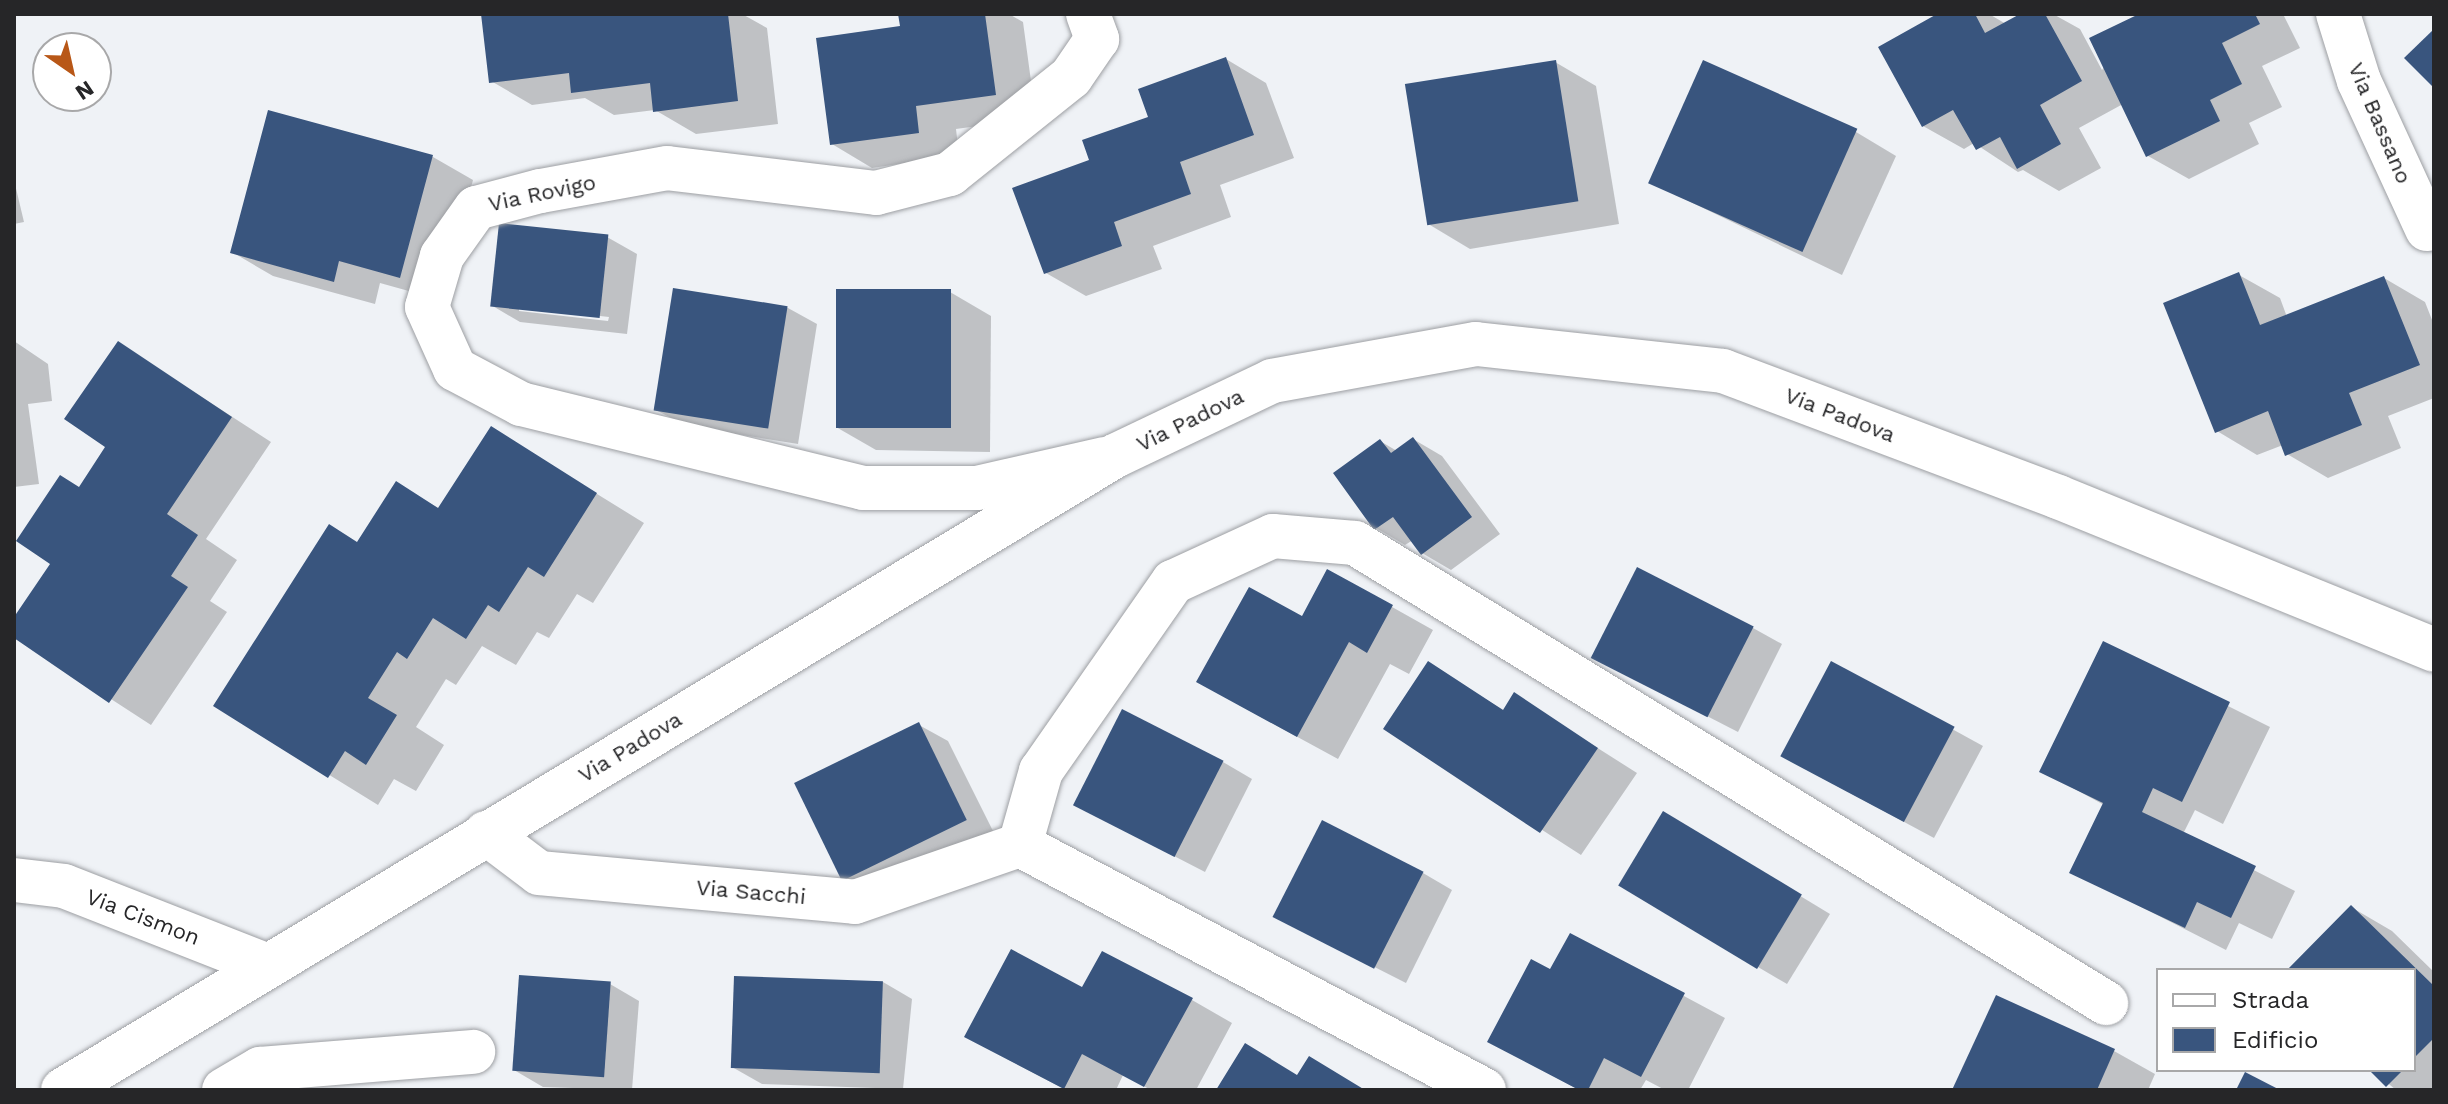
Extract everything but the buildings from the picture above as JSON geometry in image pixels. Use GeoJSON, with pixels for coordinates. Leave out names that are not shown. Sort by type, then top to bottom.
{"type":"FeatureCollection","features":[{"type":"Feature","properties":{"kind":"street","name":"Via Rovigo"},"geometry":{"type":"LineString","coordinates":[[1088,14],[1097,39],[1071,77],[950,174],[876,193],[667,168],[540,191],[476,208],[442,256],[427,307],[455,369],[521,404],[863,488],[977,488],[1115,456]]}},
{"type":"Feature","properties":{"kind":"street","name":"Via Bassano"},"geometry":{"type":"LineString","coordinates":[[2338,14],[2359,81],[2427,229]]}},
{"type":"Feature","properties":{"kind":"street","name":"Via Padova"},"geometry":{"type":"LineString","coordinates":[[63,1090],[1115,456],[1272,381],[1476,344],[1723,371],[2058,497],[2434,650]]}},
{"type":"Feature","properties":{"kind":"street"},"geometry":{"type":"LineString","coordinates":[[1484,1090],[1020,845],[1041,771],[1173,582],[1273,536],[1355,543],[2106,1003]]}},
{"type":"Feature","properties":{"kind":"street","name":"Via Sacchi"},"geometry":{"type":"LineString","coordinates":[[486,833],[539,873],[855,902],[1020,845]]}},
{"type":"Feature","properties":{"kind":"street","name":"Via Cismon"},"geometry":{"type":"LineString","coordinates":[[14,880],[64,886],[268,966]]}},
{"type":"Feature","properties":{"kind":"street"},"geometry":{"type":"LineString","coordinates":[[224,1090],[260,1069],[473,1052]]}}]}
